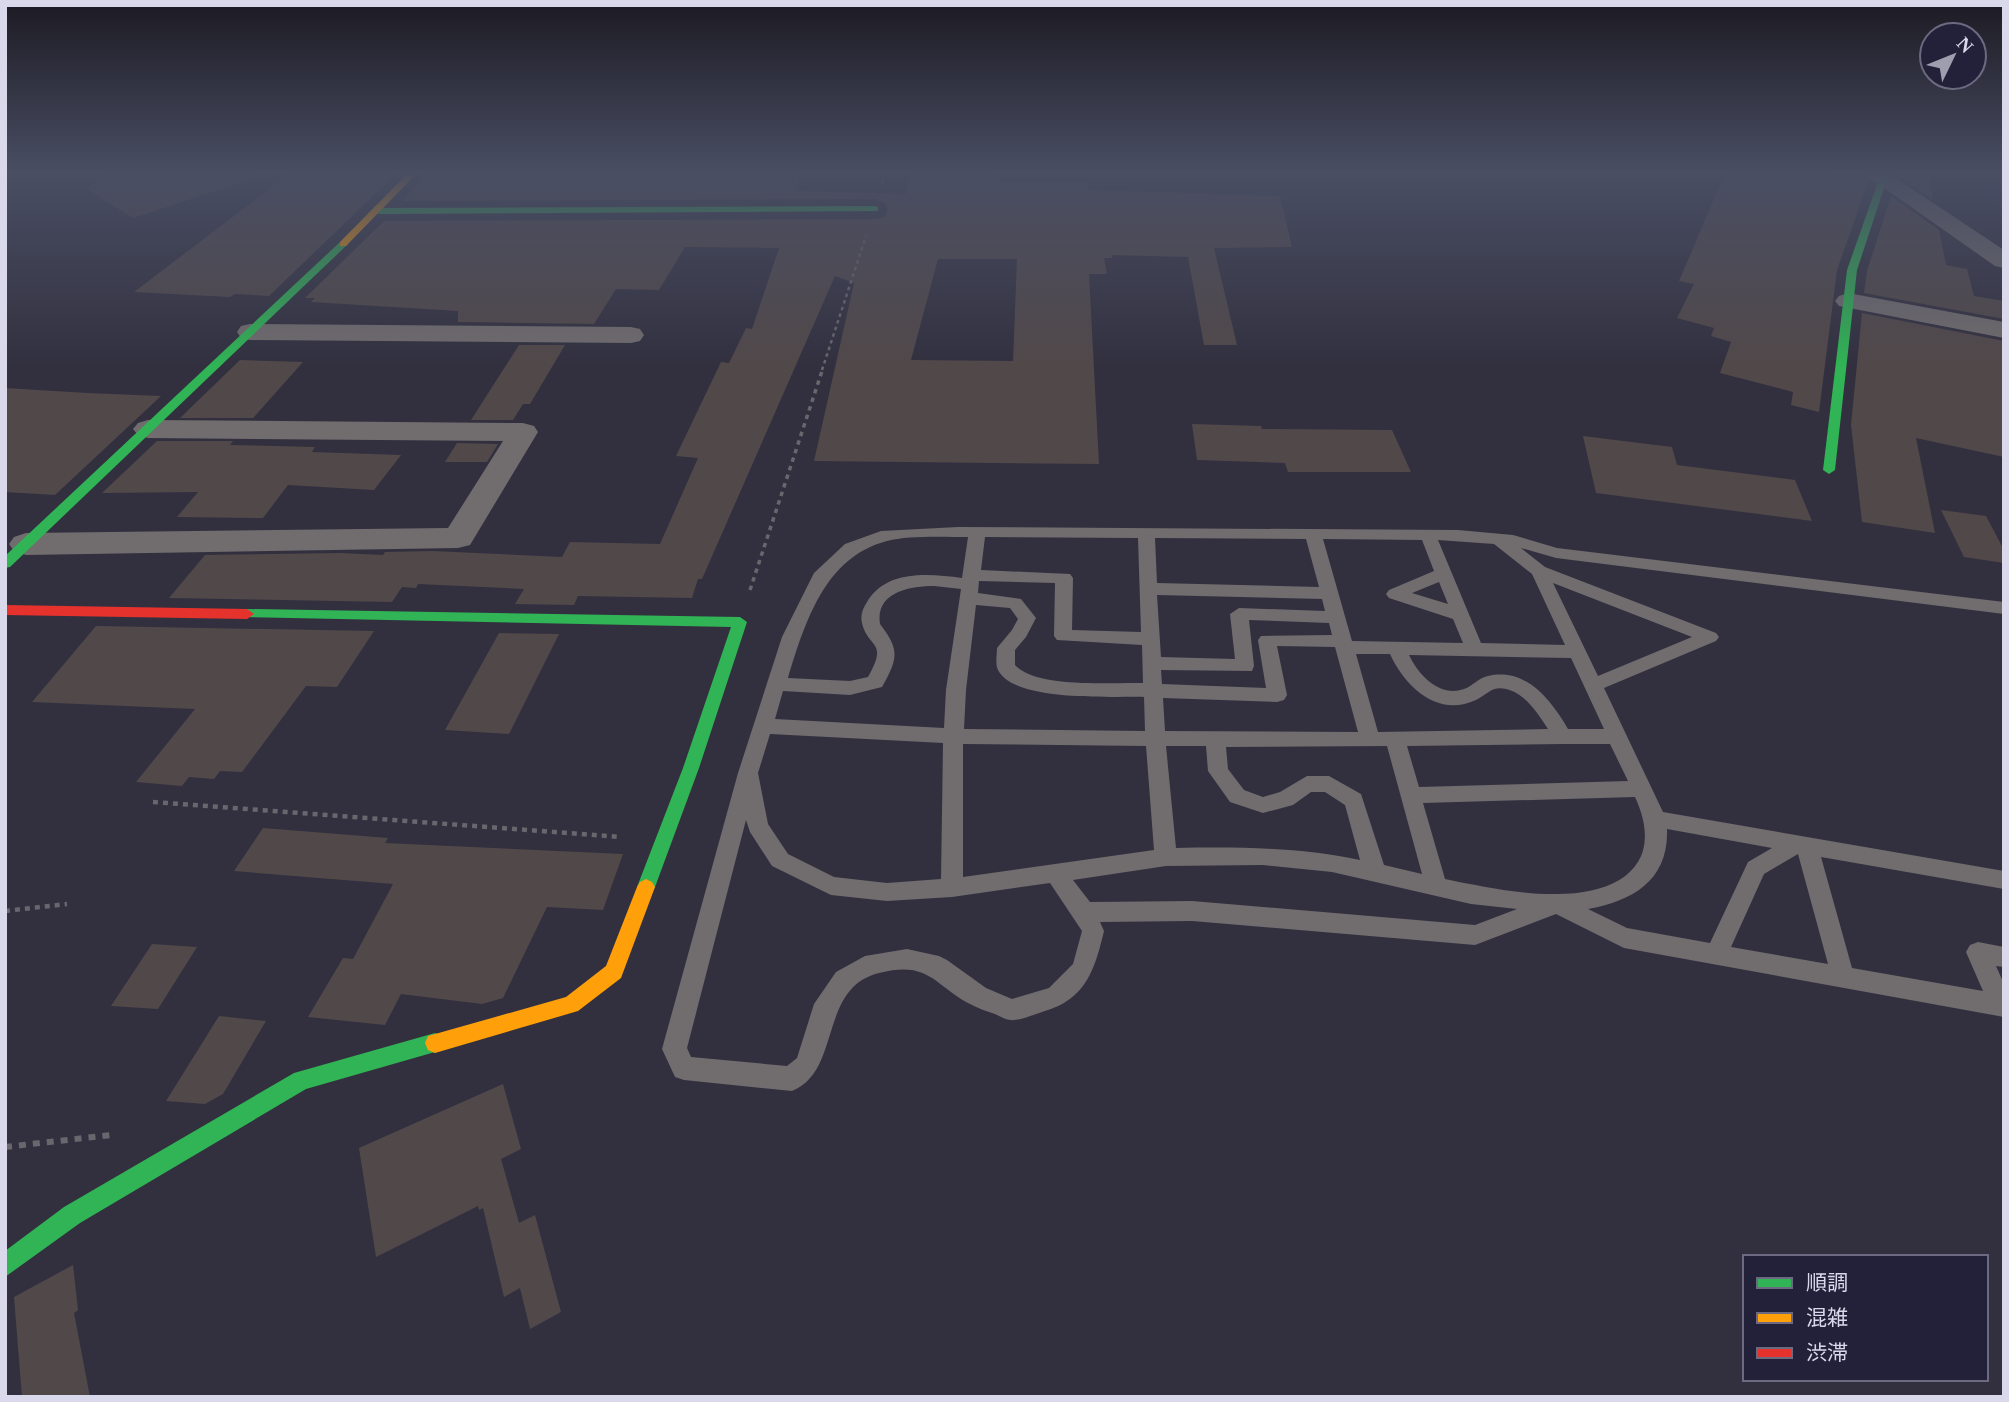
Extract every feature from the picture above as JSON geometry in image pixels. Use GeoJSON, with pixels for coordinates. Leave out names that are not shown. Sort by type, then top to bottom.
{"type":"FeatureCollection","features":[{"type":"Feature","properties":{"kind":"street"},"geometry":{"type":"LineString","coordinates":[[16,554],[350,236]]}},
{"type":"Feature","properties":{"kind":"street"},"geometry":{"type":"LineString","coordinates":[[1829,470],[1852,270],[1861,236]]}},
{"type":"Feature","properties":{"kind":"street"},"geometry":{"type":"LineString","coordinates":[[1968,236],[2004,261]]}},
{"type":"Feature","properties":{"kind":"street"},"geometry":{"type":"LineString","coordinates":[[1848,301],[2004,330]]}},
{"type":"Feature","properties":{"kind":"street"},"geometry":{"type":"LineString","coordinates":[[250,332],[631,335]]}},
{"type":"Feature","properties":{"kind":"street"},"geometry":{"type":"LineString","coordinates":[[16,554],[458,538],[523,432],[148,429]]}},
{"type":"Feature","properties":{"kind":"street"},"geometry":{"type":"LineString","coordinates":[[5,610],[740,622],[664,840],[614,972],[571,1005],[301,1080],[72,1215],[8,1268]]}},
{"type":"Feature","properties":{"kind":"lane"},"geometry":{"type":"LineString","coordinates":[[952,888],[951,786],[956,690],[978,532]]}},
{"type":"Feature","properties":{"kind":"lane"},"geometry":{"type":"LineString","coordinates":[[1055,873],[1084,912],[1093,932],[1083,969],[1056,997],[1012,1010],[976,996],[939,967],[907,958],[873,963],[844,980],[823,1013],[807,1065],[792,1079],[684,1068],[674,1049],[748,773],[791,637],[823,573],[850,548],[887,536],[978,532],[1429,535],[1499,539],[1556,553],[2004,608]]}},
{"type":"Feature","properties":{"kind":"lane"},"geometry":{"type":"LineString","coordinates":[[1146,533],[1155,738],[1166,857]]}},
{"type":"Feature","properties":{"kind":"lane"},"geometry":{"type":"LineString","coordinates":[[1313,534],[1370,739]]}},
{"type":"Feature","properties":{"kind":"lane"},"geometry":{"type":"LineString","coordinates":[[1429,535],[1475,650]]}},
{"type":"Feature","properties":{"kind":"lane"},"geometry":{"type":"LineString","coordinates":[[1499,539],[1539,571],[1710,637],[1594,685]]}},
{"type":"Feature","properties":{"kind":"lane"},"geometry":{"type":"LineString","coordinates":[[1084,912],[1192,911],[1475,935],[1557,904],[1613,895],[1646,873],[1657,846],[1656,819],[1539,571]]}},
{"type":"Feature","properties":{"kind":"lane"},"geometry":{"type":"LineString","coordinates":[[1444,573],[1395,594],[1461,615]]}},
{"type":"Feature","properties":{"kind":"lane"},"geometry":{"type":"LineString","coordinates":[[776,684],[850,688],[875,682],[886,663],[885,643],[872,625],[870,610],[881,595],[900,584],[921,580],[970,586],[1064,578],[1063,636],[1150,639]]}},
{"type":"Feature","properties":{"kind":"lane"},"geometry":{"type":"LineString","coordinates":[[970,586],[1015,603],[1027,618],[1020,633],[1006,648],[1006,667],[1018,680],[1051,687],[1277,695],[1267,640],[1397,649],[1578,652]]}},
{"type":"Feature","properties":{"kind":"lane"},"geometry":{"type":"LineString","coordinates":[[1148,589],[1329,593]]}},
{"type":"Feature","properties":{"kind":"lane"},"geometry":{"type":"LineString","coordinates":[[1152,663],[1245,666],[1239,614],[1336,617]]}},
{"type":"Feature","properties":{"kind":"lane"},"geometry":{"type":"LineString","coordinates":[[1397,649],[1407,672],[1421,687],[1441,695],[1467,696],[1488,682],[1506,682],[1528,690],[1544,706],[1562,737]]}},
{"type":"Feature","properties":{"kind":"lane"},"geometry":{"type":"LineString","coordinates":[[763,726],[953,736],[1216,739],[1619,736]]}},
{"type":"Feature","properties":{"kind":"lane"},"geometry":{"type":"LineString","coordinates":[[1216,739],[1218,771],[1237,796],[1263,805],[1286,799],[1307,784],[1329,784],[1354,800],[1376,873]]}},
{"type":"Feature","properties":{"kind":"lane"},"geometry":{"type":"LineString","coordinates":[[1395,739],[1436,886]]}},
{"type":"Feature","properties":{"kind":"lane"},"geometry":{"type":"LineString","coordinates":[[748,773],[758,826],[780,860],[831,886],[887,892],[952,888],[1166,857],[1263,856],[1332,863],[1471,894],[1557,904],[1625,938],[2002,1005]]}},
{"type":"Feature","properties":{"kind":"lane"},"geometry":{"type":"LineString","coordinates":[[1410,795],[1643,789]]}},
{"type":"Feature","properties":{"kind":"lane"},"geometry":{"type":"LineString","coordinates":[[1656,819],[2004,880]]}},
{"type":"Feature","properties":{"kind":"lane"},"geometry":{"type":"LineString","coordinates":[[1716,954],[1756,868],[1802,845]]}},
{"type":"Feature","properties":{"kind":"lane"},"geometry":{"type":"LineString","coordinates":[[1802,845],[1843,977]]}},
{"type":"Feature","properties":{"kind":"lane"},"geometry":{"type":"LineString","coordinates":[[2002,1005],[1978,952],[2004,957]]}},
{"type":"Feature","properties":{"kind":"path"},"geometry":{"type":"LineString","coordinates":[[740,622],[866,236]]}},
{"type":"Feature","properties":{"kind":"path"},"geometry":{"type":"LineString","coordinates":[[153,802],[664,840]]}},
{"type":"Feature","properties":{"kind":"path"},"geometry":{"type":"LineString","coordinates":[[5,911],[66,904]]}},
{"type":"Feature","properties":{"kind":"path"},"geometry":{"type":"LineString","coordinates":[[5,1147],[101,1134],[114,1136]]}},
{"type":"Feature","properties":{"kind":"building"},"geometry":{"type":"Polygon","coordinates":[[[207,236],[331,236],[269,296],[235,294],[230,297],[134,292],[207,236]]]}},
{"type":"Feature","properties":{"kind":"building"},"geometry":{"type":"Polygon","coordinates":[[[368,236],[1290,236],[1292,247],[1214,248],[1237,345],[1204,345],[1188,257],[1112,255],[1112,258],[1104,258],[1107,274],[1089,274],[1099,464],[814,461],[854,283],[835,276],[702,579],[698,579],[692,598],[578,596],[574,605],[515,604],[524,589],[418,584],[416,588],[402,587],[392,602],[169,598],[205,555],[383,555],[385,552],[432,551],[562,557],[570,542],[660,544],[698,458],[676,456],[721,362],[729,363],[746,328],[752,329],[779,248],[685,247],[659,290],[616,289],[594,324],[458,322],[458,311],[311,302],[315,298],[305,298],[368,236]],[[938,259],[911,360],[1013,361],[1017,259],[938,259]]]}},
{"type":"Feature","properties":{"kind":"building"},"geometry":{"type":"Polygon","coordinates":[[[1698,236],[1849,236],[1837,270],[1819,412],[1791,405],[1793,392],[1720,373],[1731,342],[1711,336],[1714,328],[1677,318],[1694,284],[1679,281],[1698,236]]]}},
{"type":"Feature","properties":{"kind":"building"},"geometry":{"type":"Polygon","coordinates":[[[1878,236],[1940,236],[1946,265],[1967,269],[1974,296],[2004,301],[2004,319],[1864,293],[1867,271],[1878,236]]]}},
{"type":"Feature","properties":{"kind":"building"},"geometry":{"type":"Polygon","coordinates":[[[1862,313],[2004,341],[2004,457],[1916,438],[1935,533],[1862,522],[1851,425],[1862,313]]]}},
{"type":"Feature","properties":{"kind":"building"},"geometry":{"type":"Polygon","coordinates":[[[519,345],[565,345],[530,404],[523,404],[513,420],[471,420],[519,345]]]}},
{"type":"Feature","properties":{"kind":"building"},"geometry":{"type":"Polygon","coordinates":[[[240,360],[303,362],[253,418],[180,418],[240,360]]]}},
{"type":"Feature","properties":{"kind":"building"},"geometry":{"type":"Polygon","coordinates":[[[5,388],[161,396],[55,495],[5,492],[5,388]]]}},
{"type":"Feature","properties":{"kind":"building"},"geometry":{"type":"Polygon","coordinates":[[[1192,424],[1261,426],[1262,429],[1392,430],[1411,472],[1288,472],[1285,463],[1197,460],[1192,424]]]}},
{"type":"Feature","properties":{"kind":"building"},"geometry":{"type":"Polygon","coordinates":[[[1583,436],[1672,447],[1677,465],[1795,480],[1812,521],[1596,493],[1583,436]]]}},
{"type":"Feature","properties":{"kind":"building"},"geometry":{"type":"Polygon","coordinates":[[[157,441],[233,441],[230,445],[315,447],[312,452],[401,455],[374,490],[288,485],[263,518],[177,517],[198,492],[102,493],[157,441]]]}},
{"type":"Feature","properties":{"kind":"building"},"geometry":{"type":"Polygon","coordinates":[[[457,443],[498,444],[487,462],[445,462],[457,443]]]}},
{"type":"Feature","properties":{"kind":"building"},"geometry":{"type":"Polygon","coordinates":[[[1941,510],[1986,516],[2004,550],[2004,563],[1964,557],[1941,510]]]}},
{"type":"Feature","properties":{"kind":"building"},"geometry":{"type":"Polygon","coordinates":[[[96,626],[374,631],[337,687],[306,686],[242,772],[220,771],[214,779],[189,777],[182,786],[136,782],[195,709],[32,702],[96,626]]]}},
{"type":"Feature","properties":{"kind":"building"},"geometry":{"type":"Polygon","coordinates":[[[499,633],[559,634],[509,734],[445,730],[499,633]]]}},
{"type":"Feature","properties":{"kind":"building"},"geometry":{"type":"Polygon","coordinates":[[[263,828],[388,838],[385,843],[623,854],[603,910],[547,907],[503,998],[482,1004],[401,994],[385,1025],[308,1017],[343,958],[353,959],[393,884],[234,871],[263,828]]]}},
{"type":"Feature","properties":{"kind":"building"},"geometry":{"type":"Polygon","coordinates":[[[152,944],[197,947],[158,1009],[111,1006],[152,944]]]}},
{"type":"Feature","properties":{"kind":"building"},"geometry":{"type":"Polygon","coordinates":[[[219,1016],[266,1021],[223,1094],[205,1104],[166,1101],[219,1016]]]}},
{"type":"Feature","properties":{"kind":"building"},"geometry":{"type":"Polygon","coordinates":[[[503,1084],[521,1149],[501,1159],[519,1223],[535,1215],[561,1312],[530,1329],[520,1288],[504,1297],[483,1208],[479,1210],[478,1206],[376,1257],[359,1148],[503,1084]]]}},
{"type":"Feature","properties":{"kind":"building"},"geometry":{"type":"Polygon","coordinates":[[[73,1265],[78,1310],[74,1313],[90,1397],[22,1397],[14,1297],[73,1265]]]}},
{"type":"Feature","properties":{"kind":"traffic: fast"},"geometry":{"type":"LineString","coordinates":[[1829,470],[1852,270],[1863,236]]}},
{"type":"Feature","properties":{"kind":"traffic: fast"},"geometry":{"type":"LineString","coordinates":[[5,564],[343,244]]}},
{"type":"Feature","properties":{"kind":"traffic: fast"},"geometry":{"type":"LineString","coordinates":[[247,614],[740,622],[691,768],[646,887]]}},
{"type":"Feature","properties":{"kind":"traffic: fast"},"geometry":{"type":"LineString","coordinates":[[5,1265],[72,1215],[301,1080],[435,1043]]}},
{"type":"Feature","properties":{"kind":"traffic: slow"},"geometry":{"type":"LineString","coordinates":[[343,244],[350,236]]}},
{"type":"Feature","properties":{"kind":"traffic: slow"},"geometry":{"type":"LineString","coordinates":[[435,1043],[571,1005],[614,972],[646,887]]}},
{"type":"Feature","properties":{"kind":"traffic: jam"},"geometry":{"type":"LineString","coordinates":[[5,610],[247,614]]}}]}
